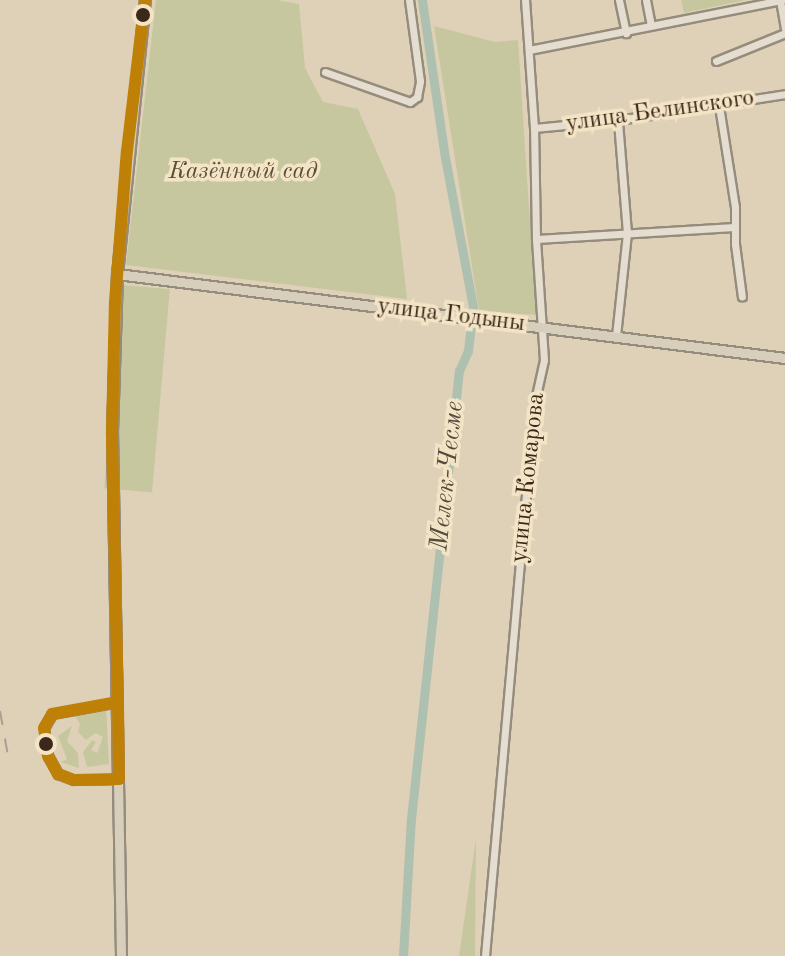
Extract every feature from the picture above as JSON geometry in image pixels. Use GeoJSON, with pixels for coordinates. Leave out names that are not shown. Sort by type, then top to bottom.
{"type":"FeatureCollection","features":[{"type":"Feature","properties":{"kind":"main road"},"geometry":{"type":"LineString","coordinates":[[121,956],[112,432],[117,274],[145,0]]}},
{"type":"Feature","properties":{"kind":"main road","name":"улица Годыны"},"geometry":{"type":"LineString","coordinates":[[117,274],[785,358]]}},
{"type":"Feature","properties":{"kind":"street"},"geometry":{"type":"LineString","coordinates":[[325,72],[413,101],[420,81],[409,0]]}},
{"type":"Feature","properties":{"kind":"street","name":"улица Комарова"},"geometry":{"type":"LineString","coordinates":[[485,956],[534,405],[544,360],[525,0]]}},
{"type":"Feature","properties":{"kind":"street"},"geometry":{"type":"LineString","coordinates":[[619,0],[626,33]]}},
{"type":"Feature","properties":{"kind":"street"},"geometry":{"type":"LineString","coordinates":[[646,0],[651,26]]}},
{"type":"Feature","properties":{"kind":"street"},"geometry":{"type":"LineString","coordinates":[[529,50],[780,0],[785,31],[716,61]]}},
{"type":"Feature","properties":{"kind":"street","name":"улица Белинского"},"geometry":{"type":"LineString","coordinates":[[534,128],[618,120],[785,94]]}},
{"type":"Feature","properties":{"kind":"street"},"geometry":{"type":"LineString","coordinates":[[719,106],[742,297]]}},
{"type":"Feature","properties":{"kind":"street"},"geometry":{"type":"LineString","coordinates":[[616,336],[627,233],[618,120]]}},
{"type":"Feature","properties":{"kind":"street"},"geometry":{"type":"LineString","coordinates":[[536,239],[735,227]]}},
{"type":"Feature","properties":{"kind":"street"},"geometry":{"type":"LineString","coordinates":[[118,702],[52,714],[44,728],[48,756],[58,774],[74,780],[119,779]]}},
{"type":"Feature","properties":{"kind":"green space","name":"Казённый сад"},"geometry":{"type":"Polygon","coordinates":[[[156,0],[277,0],[299,4],[305,68],[323,102],[358,109],[395,194],[407,299],[126,265],[156,0]]]}},
{"type":"Feature","properties":{"kind":"green space"},"geometry":{"type":"Polygon","coordinates":[[[681,0],[746,0],[684,13],[681,0]]]}},
{"type":"Feature","properties":{"kind":"green space"},"geometry":{"type":"Polygon","coordinates":[[[434,26],[495,42],[518,40],[536,315],[479,311],[434,26]]]}},
{"type":"Feature","properties":{"kind":"green space"},"geometry":{"type":"Polygon","coordinates":[[[122,285],[170,289],[152,492],[104,488],[122,285]]]}},
{"type":"Feature","properties":{"kind":"green space"},"geometry":{"type":"Polygon","coordinates":[[[106,707],[109,764],[87,767],[83,752],[92,740],[96,742],[91,750],[97,753],[103,737],[95,733],[86,740],[78,732],[80,724],[74,714],[106,707]]]}},
{"type":"Feature","properties":{"kind":"green space"},"geometry":{"type":"Polygon","coordinates":[[[72,726],[67,741],[78,753],[79,768],[61,762],[67,759],[58,736],[72,726]]]}},
{"type":"Feature","properties":{"kind":"green space"},"geometry":{"type":"Polygon","coordinates":[[[476,839],[475,956],[459,956],[476,839]]]}},
{"type":"Feature","properties":{"kind":"waterway","name":"Мелек-Чесме"},"geometry":{"type":"LineString","coordinates":[[403,956],[411,819],[459,371],[468,351],[473,307],[445,158],[422,0]]}},
{"type":"Feature","properties":{"kind":"railway"},"geometry":{"type":"LineString","coordinates":[[0,711],[8,756]]}},
{"type":"Feature","properties":{"kind":"transit line"},"geometry":{"type":"LineString","coordinates":[[118,702],[112,432],[115,302],[127,151],[145,0]]}},
{"type":"Feature","properties":{"kind":"transit line"},"geometry":{"type":"LineString","coordinates":[[118,702],[119,779],[74,780],[58,774],[48,756],[44,728],[52,714],[118,702]]}}]}
